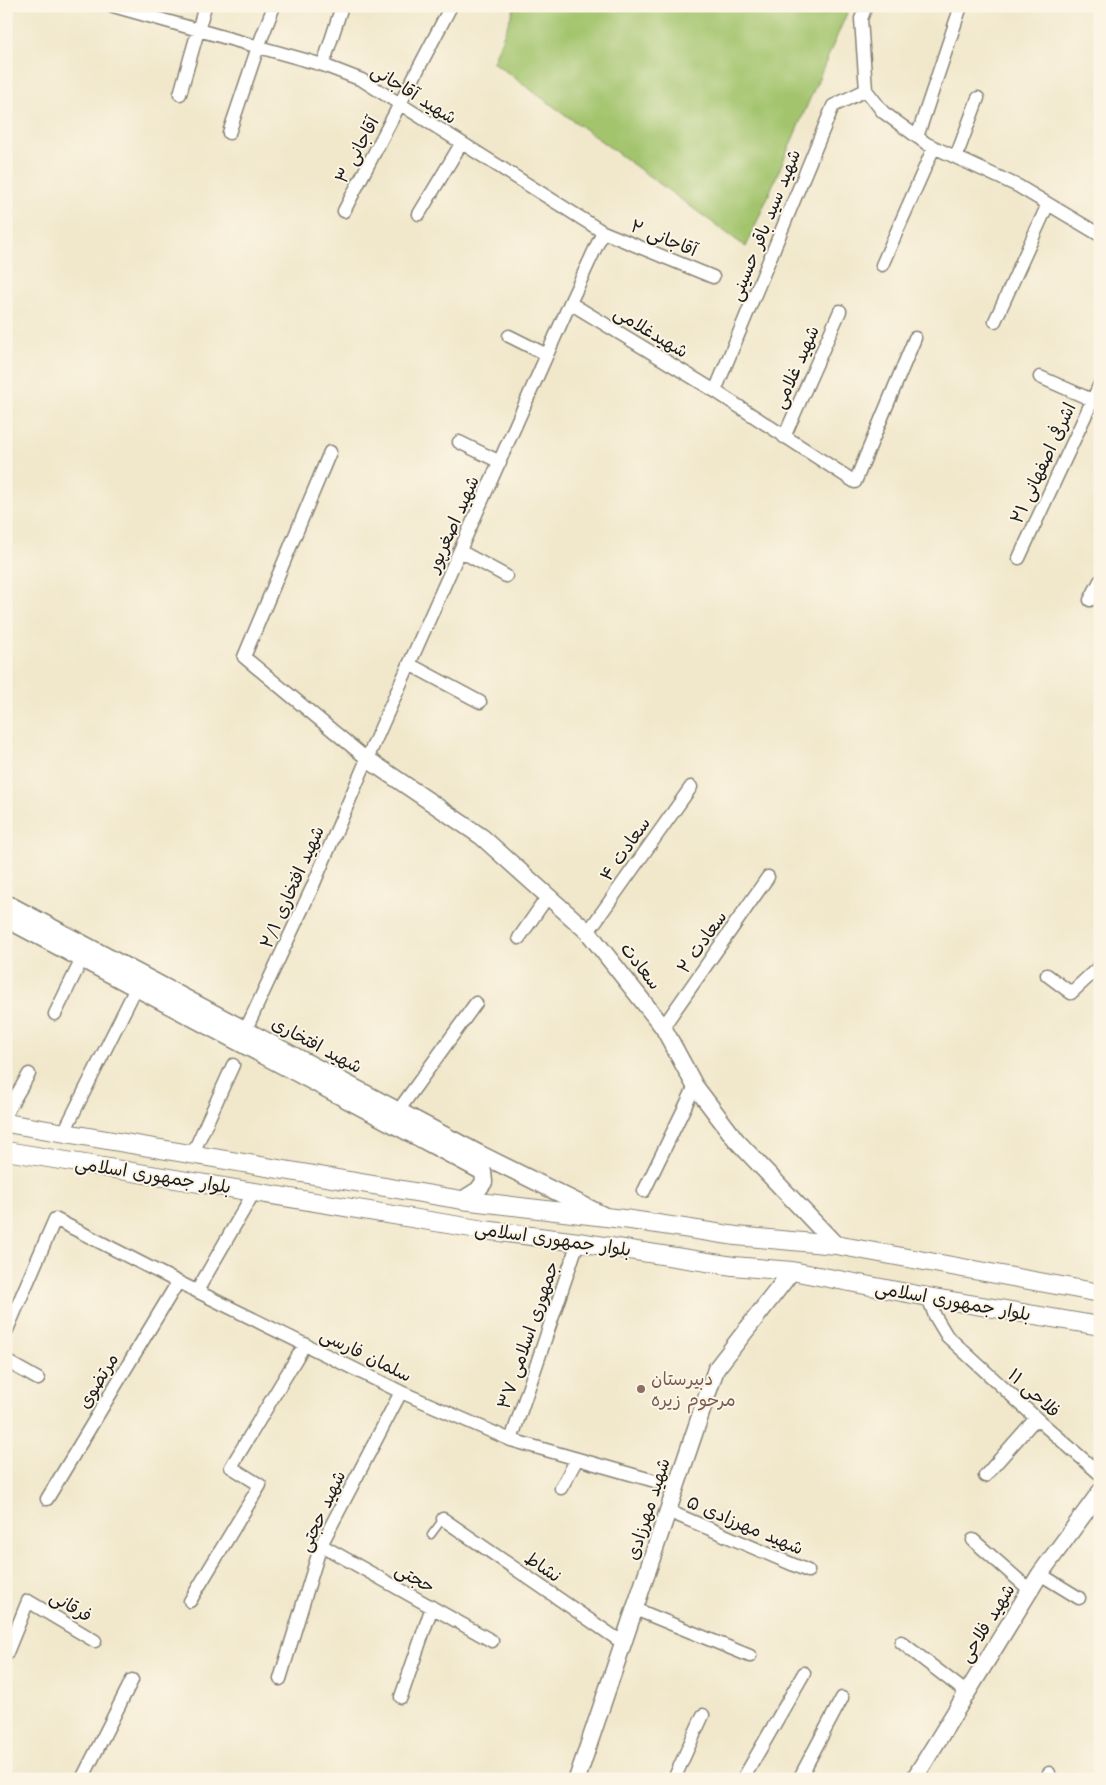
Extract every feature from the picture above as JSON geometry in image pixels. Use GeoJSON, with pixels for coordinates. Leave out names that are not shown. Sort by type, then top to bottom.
{"type":"FeatureCollection","features":[{"type":"Feature","properties":{"kind":"main road","name":"بلوار جمهوری اسلامی"},"geometry":{"type":"LineString","coordinates":[[6,1123],[193,1153],[462,1200],[736,1236],[836,1245],[1099,1293]]}},
{"type":"Feature","properties":{"kind":"main road","name":"بلوار جمهوری اسلامی"},"geometry":{"type":"LineString","coordinates":[[6,1151],[484,1230],[578,1242],[733,1266],[792,1271],[928,1297],[1096,1323]]}},
{"type":"Feature","properties":{"kind":"main road"},"geometry":{"type":"LineString","coordinates":[[672,1257],[682,1254],[689,1246],[687,1235],[679,1228]]}},
{"type":"Feature","properties":{"kind":"main road"},"geometry":{"type":"LineString","coordinates":[[733,1266],[725,1259],[723,1250],[727,1240],[736,1236]]}},
{"type":"Feature","properties":{"kind":"street","name":"شهید آقاجانی"},"geometry":{"type":"LineString","coordinates":[[113,6],[146,11],[199,30],[323,65],[362,80],[400,106],[603,232]]}},
{"type":"Feature","properties":{"kind":"street"},"geometry":{"type":"LineString","coordinates":[[180,94],[205,6]]}},
{"type":"Feature","properties":{"kind":"street"},"geometry":{"type":"LineString","coordinates":[[229,133],[274,6]]}},
{"type":"Feature","properties":{"kind":"street"},"geometry":{"type":"LineString","coordinates":[[323,65],[342,6]]}},
{"type":"Feature","properties":{"kind":"street","name":"آقاجانی ۳"},"geometry":{"type":"LineString","coordinates":[[344,211],[451,6]]}},
{"type":"Feature","properties":{"kind":"street"},"geometry":{"type":"LineString","coordinates":[[866,6],[861,19],[866,90],[883,112],[934,147],[1018,186],[1100,235]]}},
{"type":"Feature","properties":{"kind":"street"},"geometry":{"type":"LineString","coordinates":[[917,137],[961,6]]}},
{"type":"Feature","properties":{"kind":"street","name":"شهید سید باقر حسینی"},"geometry":{"type":"LineString","coordinates":[[715,391],[832,106],[866,90]]}},
{"type":"Feature","properties":{"kind":"street"},"geometry":{"type":"LineString","coordinates":[[956,157],[978,98]]}},
{"type":"Feature","properties":{"kind":"street"},"geometry":{"type":"LineString","coordinates":[[419,214],[461,144]]}},
{"type":"Feature","properties":{"kind":"street"},"geometry":{"type":"LineString","coordinates":[[882,265],[934,147]]}},
{"type":"Feature","properties":{"kind":"street"},"geometry":{"type":"LineString","coordinates":[[995,321],[1048,204]]}},
{"type":"Feature","properties":{"kind":"street"},"geometry":{"type":"LineString","coordinates":[[570,303],[603,232]]}},
{"type":"Feature","properties":{"kind":"street","name":"آقاجانی ۲"},"geometry":{"type":"LineString","coordinates":[[603,232],[713,277]]}},
{"type":"Feature","properties":{"kind":"street","name":"شهیدغلامی"},"geometry":{"type":"LineString","coordinates":[[570,303],[715,391],[855,482],[915,338]]}},
{"type":"Feature","properties":{"kind":"street","name":"شهید اصغرپور"},"geometry":{"type":"LineString","coordinates":[[367,759],[570,303]]}},
{"type":"Feature","properties":{"kind":"street","name":"شهید غلامی"},"geometry":{"type":"LineString","coordinates":[[784,437],[840,311]]}},
{"type":"Feature","properties":{"kind":"street"},"geometry":{"type":"LineString","coordinates":[[508,336],[547,356]]}},
{"type":"Feature","properties":{"kind":"street"},"geometry":{"type":"LineString","coordinates":[[1040,377],[1092,400]]}},
{"type":"Feature","properties":{"kind":"street","name":"اشرفی اصفهانی ۲۱"},"geometry":{"type":"LineString","coordinates":[[1019,558],[1100,384]]}},
{"type":"Feature","properties":{"kind":"street"},"geometry":{"type":"LineString","coordinates":[[459,442],[500,462]]}},
{"type":"Feature","properties":{"kind":"street"},"geometry":{"type":"LineString","coordinates":[[330,452],[244,657],[367,759]]}},
{"type":"Feature","properties":{"kind":"street"},"geometry":{"type":"LineString","coordinates":[[460,551],[506,576]]}},
{"type":"Feature","properties":{"kind":"street"},"geometry":{"type":"LineString","coordinates":[[1090,600],[1100,581]]}},
{"type":"Feature","properties":{"kind":"street"},"geometry":{"type":"LineString","coordinates":[[409,664],[480,702]]}},
{"type":"Feature","properties":{"kind":"street","name":"سعادت"},"geometry":{"type":"LineString","coordinates":[[367,759],[482,837],[588,932],[664,1027],[695,1086],[736,1140],[836,1245]]}},
{"type":"Feature","properties":{"kind":"street","name":"شهید افتخاری ۲/۱"},"geometry":{"type":"LineString","coordinates":[[246,1030],[312,888],[367,759]]}},
{"type":"Feature","properties":{"kind":"street","name":"سعادت ۴"},"geometry":{"type":"LineString","coordinates":[[588,932],[691,787]]}},
{"type":"Feature","properties":{"kind":"street","name":"سعادت ۲"},"geometry":{"type":"LineString","coordinates":[[664,1027],[768,877]]}},
{"type":"Feature","properties":{"kind":"street"},"geometry":{"type":"LineString","coordinates":[[519,938],[548,896]]}},
{"type":"Feature","properties":{"kind":"street","name":"شهید افتخاری"},"geometry":{"type":"LineString","coordinates":[[6,903],[398,1110],[474,1159],[610,1218]]}},
{"type":"Feature","properties":{"kind":"street"},"geometry":{"type":"LineString","coordinates":[[6,919],[136,988],[474,1159],[483,1172],[484,1182],[478,1190],[462,1200]]}},
{"type":"Feature","properties":{"kind":"street"},"geometry":{"type":"LineString","coordinates":[[55,1014],[82,959]]}},
{"type":"Feature","properties":{"kind":"street"},"geometry":{"type":"LineString","coordinates":[[1047,975],[1072,993],[1100,966]]}},
{"type":"Feature","properties":{"kind":"street"},"geometry":{"type":"LineString","coordinates":[[64,1132],[136,988]]}},
{"type":"Feature","properties":{"kind":"street"},"geometry":{"type":"LineString","coordinates":[[398,1110],[476,1004]]}},
{"type":"Feature","properties":{"kind":"street"},"geometry":{"type":"LineString","coordinates":[[193,1153],[233,1065]]}},
{"type":"Feature","properties":{"kind":"street"},"geometry":{"type":"LineString","coordinates":[[6,1113],[29,1074]]}},
{"type":"Feature","properties":{"kind":"street"},"geometry":{"type":"LineString","coordinates":[[644,1191],[695,1086]]}},
{"type":"Feature","properties":{"kind":"street"},"geometry":{"type":"LineString","coordinates":[[197,1291],[254,1192]]}},
{"type":"Feature","properties":{"kind":"street","name":"سلمان فارسی"},"geometry":{"type":"LineString","coordinates":[[6,1332],[55,1219],[401,1392],[511,1440],[676,1487]]}},
{"type":"Feature","properties":{"kind":"street","name":"جمهوری اسلامی ۳۷"},"geometry":{"type":"LineString","coordinates":[[511,1440],[578,1242]]}},
{"type":"Feature","properties":{"kind":"street","name":"شهید مهرزادی"},"geometry":{"type":"LineString","coordinates":[[577,1779],[716,1369],[792,1271]]}},
{"type":"Feature","properties":{"kind":"street","name":"مرتضوی"},"geometry":{"type":"LineString","coordinates":[[47,1499],[178,1282]]}},
{"type":"Feature","properties":{"kind":"street","name":"فلاحی ۱۱"},"geometry":{"type":"LineString","coordinates":[[928,1297],[935,1316],[947,1336],[1100,1474]]}},
{"type":"Feature","properties":{"kind":"street"},"geometry":{"type":"LineString","coordinates":[[190,1601],[260,1485],[231,1467],[305,1344]]}},
{"type":"Feature","properties":{"kind":"street"},"geometry":{"type":"LineString","coordinates":[[6,1361],[38,1379]]}},
{"type":"Feature","properties":{"kind":"street","name":"شهید حجتی"},"geometry":{"type":"LineString","coordinates":[[280,1679],[321,1545],[401,1392]]}},
{"type":"Feature","properties":{"kind":"street"},"geometry":{"type":"LineString","coordinates":[[985,1476],[1036,1418]]}},
{"type":"Feature","properties":{"kind":"street"},"geometry":{"type":"LineString","coordinates":[[561,1488],[577,1459]]}},
{"type":"Feature","properties":{"kind":"street","name":"شهید فلاحی"},"geometry":{"type":"LineString","coordinates":[[914,1779],[1040,1574],[1100,1492]]}},
{"type":"Feature","properties":{"kind":"street","name":"شهید مهرزادی ۵"},"geometry":{"type":"LineString","coordinates":[[668,1512],[808,1571]]}},
{"type":"Feature","properties":{"kind":"street","name":"نشاط"},"geometry":{"type":"LineString","coordinates":[[442,1520],[623,1643]]}},
{"type":"Feature","properties":{"kind":"street"},"geometry":{"type":"LineString","coordinates":[[973,1540],[1030,1590]]}},
{"type":"Feature","properties":{"kind":"street","name":"حجتی"},"geometry":{"type":"LineString","coordinates":[[321,1545],[492,1641]]}},
{"type":"Feature","properties":{"kind":"street"},"geometry":{"type":"LineString","coordinates":[[1040,1574],[1079,1598]]}},
{"type":"Feature","properties":{"kind":"street","name":"فرقانی"},"geometry":{"type":"LineString","coordinates":[[6,1655],[28,1601],[95,1641]]}},
{"type":"Feature","properties":{"kind":"street"},"geometry":{"type":"LineString","coordinates":[[401,1697],[432,1607]]}},
{"type":"Feature","properties":{"kind":"street"},"geometry":{"type":"LineString","coordinates":[[635,1609],[750,1656]]}},
{"type":"Feature","properties":{"kind":"street"},"geometry":{"type":"LineString","coordinates":[[901,1642],[967,1693]]}},
{"type":"Feature","properties":{"kind":"street"},"geometry":{"type":"LineString","coordinates":[[743,1779],[804,1673]]}},
{"type":"Feature","properties":{"kind":"street"},"geometry":{"type":"LineString","coordinates":[[82,1779],[132,1680]]}},
{"type":"Feature","properties":{"kind":"street"},"geometry":{"type":"LineString","coordinates":[[799,1779],[842,1698]]}},
{"type":"Feature","properties":{"kind":"street"},"geometry":{"type":"LineString","coordinates":[[674,1779],[703,1715]]}},
{"type":"Feature","properties":{"kind":"lane"},"geometry":{"type":"LineString","coordinates":[[431,1535],[442,1520]]}},
{"type":"Feature","properties":{"kind":"green space"},"geometry":{"type":"Polygon","coordinates":[[[515,6],[850,6],[746,247],[493,62],[515,6]]]}},
{"type":"Feature","properties":{"kind":"place","name":"دبیرستان مرحوم زیره"},"geometry":{"type":"Point","coordinates":[641,1389]}}]}
